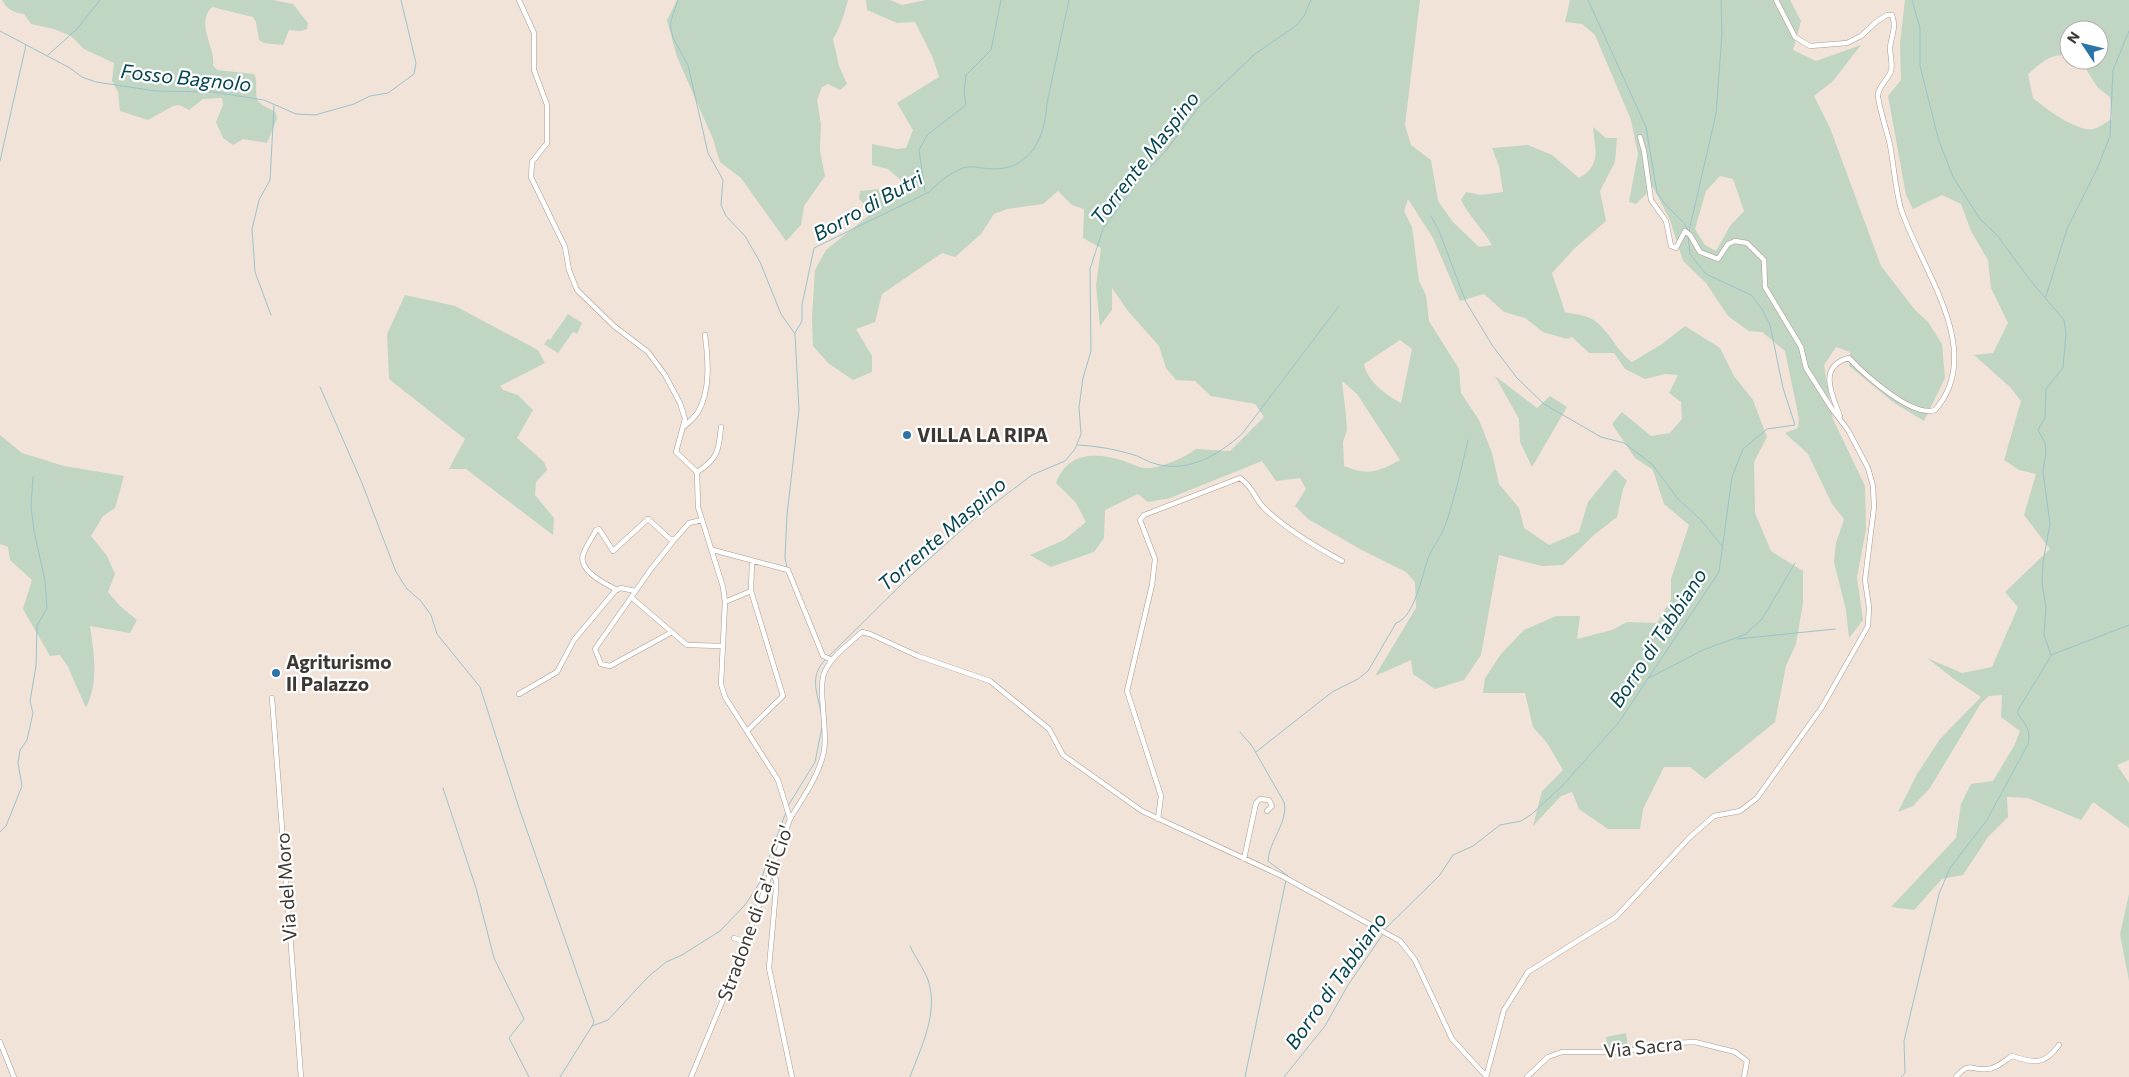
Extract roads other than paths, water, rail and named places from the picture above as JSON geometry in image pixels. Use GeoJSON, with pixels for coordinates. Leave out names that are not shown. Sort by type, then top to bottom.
{"type":"FeatureCollection","features":[{"type":"Feature","properties":{"kind":"street"},"geometry":{"type":"LineString","coordinates":[[519,0],[534,33],[534,70],[547,105],[547,143],[532,162],[531,178],[565,247],[569,270],[577,290],[614,326],[648,352],[660,367],[680,403],[685,419],[676,452],[697,472],[710,464],[719,449],[721,427]]}},
{"type":"Feature","properties":{"kind":"street"},"geometry":{"type":"LineString","coordinates":[[1486,1076],[1504,1010],[1528,972],[1616,917],[1690,837],[1714,816],[1740,811],[1752,804],[1822,707],[1855,652],[1868,626],[1869,616],[1865,580],[1873,529],[1873,486],[1868,468],[1840,417],[1830,392],[1832,368],[1839,361],[1848,358],[1873,382],[1918,409],[1935,410],[1943,400],[1952,376],[1953,333],[1948,316],[1915,246],[1902,210],[1885,120],[1878,96],[1880,86],[1891,70],[1890,47],[1894,21],[1892,15],[1887,15],[1861,36],[1847,43],[1810,46],[1795,37],[1776,0]]}},
{"type":"Feature","properties":{"kind":"street"},"geometry":{"type":"LineString","coordinates":[[1640,137],[1652,200],[1666,221],[1671,246],[1676,248],[1685,231],[1690,235],[1700,252],[1718,259],[1728,244],[1735,241],[1748,244],[1756,250],[1764,260],[1765,287],[1801,347],[1806,368],[1832,409],[1840,417]]}},
{"type":"Feature","properties":{"kind":"street"},"geometry":{"type":"LineString","coordinates":[[684,427],[698,411],[705,388],[708,361],[705,335]]}},
{"type":"Feature","properties":{"kind":"street","name":"Stradone di Ca' di Cio'"},"geometry":{"type":"LineString","coordinates":[[691,1077],[746,942],[790,819],[778,780],[725,697],[721,684],[725,602],[713,550],[698,507],[697,472]]}},
{"type":"Feature","properties":{"kind":"street"},"geometry":{"type":"LineString","coordinates":[[1158,819],[1161,796],[1127,691],[1152,585],[1155,559],[1140,520],[1144,515],[1240,478],[1250,485],[1263,507],[1319,548],[1342,561]]}},
{"type":"Feature","properties":{"kind":"street"},"geometry":{"type":"LineString","coordinates":[[636,591],[617,590],[599,580],[584,565],[582,556],[596,530],[599,529],[613,551],[648,519],[670,539],[675,539]]}},
{"type":"Feature","properties":{"kind":"street"},"geometry":{"type":"LineString","coordinates":[[672,632],[610,666],[601,664],[596,649],[675,539],[689,523],[702,520]]}},
{"type":"Feature","properties":{"kind":"street"},"geometry":{"type":"LineString","coordinates":[[713,550],[788,570],[824,656],[832,660]]}},
{"type":"Feature","properties":{"kind":"street"},"geometry":{"type":"LineString","coordinates":[[747,731],[783,696],[751,591],[752,561]]}},
{"type":"Feature","properties":{"kind":"street"},"geometry":{"type":"LineString","coordinates":[[519,694],[557,672],[574,640],[617,590]]}},
{"type":"Feature","properties":{"kind":"street"},"geometry":{"type":"LineString","coordinates":[[725,602],[751,591]]}},
{"type":"Feature","properties":{"kind":"street"},"geometry":{"type":"LineString","coordinates":[[632,598],[687,645],[722,646]]}},
{"type":"Feature","properties":{"kind":"street"},"geometry":{"type":"LineString","coordinates":[[790,819],[818,771],[822,757],[826,730],[824,672],[832,660],[862,632],[870,634],[918,656],[990,681],[1049,729],[1063,755],[1109,790],[1158,819],[1282,876],[1400,941],[1415,960],[1452,1039],[1486,1076]]}},
{"type":"Feature","properties":{"kind":"street","name":"Via del Moro"},"geometry":{"type":"LineString","coordinates":[[272,698],[300,1077]]}},
{"type":"Feature","properties":{"kind":"street"},"geometry":{"type":"LineString","coordinates":[[1244,859],[1256,803],[1260,799],[1269,800],[1272,806],[1267,811]]}},
{"type":"Feature","properties":{"kind":"street"},"geometry":{"type":"LineString","coordinates":[[772,872],[776,880],[776,889],[769,968],[792,1077]]}},
{"type":"Feature","properties":{"kind":"street"},"geometry":{"type":"LineString","coordinates":[[734,938],[746,942]]}},
{"type":"Feature","properties":{"kind":"street"},"geometry":{"type":"LineString","coordinates":[[0,1042],[14,1077]]}},
{"type":"Feature","properties":{"kind":"street","name":"Via Sacra"},"geometry":{"type":"LineString","coordinates":[[1527,1077],[1548,1057],[1562,1052],[1621,1052],[1695,1042],[1741,1055],[1747,1061],[1744,1077]]}},
{"type":"Feature","properties":{"kind":"street"},"geometry":{"type":"LineString","coordinates":[[1956,1077],[1964,1067],[1972,1065],[1985,1070],[1994,1068],[2012,1056],[2031,1062],[2043,1061],[2052,1055],[2059,1045]]}},
{"type":"Feature","properties":{"kind":"waterway"},"geometry":{"type":"LineString","coordinates":[[48,55],[77,29],[100,0]]}},
{"type":"Feature","properties":{"kind":"waterway","name":"Fosso Bagnolo"},"geometry":{"type":"LineString","coordinates":[[0,31],[70,68],[82,77],[96,82],[156,91],[213,92],[264,100],[296,114],[315,115],[354,104],[370,96],[388,93],[414,74],[416,63],[401,0]]}},
{"type":"Feature","properties":{"kind":"waterway"},"geometry":{"type":"LineString","coordinates":[[678,0],[670,24],[673,38],[688,65],[708,153],[723,180],[721,205],[726,216],[745,236],[760,262],[781,314],[795,334],[799,410],[787,515],[785,558],[787,567]]}},
{"type":"Feature","properties":{"kind":"waterway"},"geometry":{"type":"LineString","coordinates":[[925,191],[919,150],[927,135],[966,105],[964,93],[966,75],[991,50],[1001,0]]}},
{"type":"Feature","properties":{"kind":"waterway","name":"Borro di Butri"},"geometry":{"type":"LineString","coordinates":[[795,333],[802,321],[802,305],[814,248],[929,192],[958,170],[970,167],[1007,168],[1027,157],[1034,148],[1043,127],[1069,0]]}},
{"type":"Feature","properties":{"kind":"waterway","name":"Torrente Maspino"},"geometry":{"type":"LineString","coordinates":[[829,656],[909,577],[974,519],[1032,475],[1065,461],[1075,449],[1081,434],[1079,407],[1083,378],[1091,351],[1090,269],[1103,229],[1143,174],[1165,152],[1198,108],[1255,54],[1297,25],[1304,16],[1311,0]]}},
{"type":"Feature","properties":{"kind":"waterway","name":"Borro di Tabbiano"},"geometry":{"type":"LineString","coordinates":[[1588,0],[1646,127],[1657,192],[1664,203],[1684,223],[1688,230]]}},
{"type":"Feature","properties":{"kind":"waterway"},"geometry":{"type":"LineString","coordinates":[[1689,231],[1716,114],[1722,34],[1721,0]]}},
{"type":"Feature","properties":{"kind":"waterway"},"geometry":{"type":"LineString","coordinates":[[1912,0],[1920,28],[1920,65],[1923,78],[1939,141],[1953,177],[1980,219],[1997,235],[2030,280],[2064,320],[2066,333],[2063,368],[2046,389],[2045,418],[2038,430],[2045,443],[2046,452],[2043,472],[2050,524],[2043,562],[2042,583],[2046,607],[2044,635],[2051,655]]}},
{"type":"Feature","properties":{"kind":"waterway"},"geometry":{"type":"LineString","coordinates":[[2046,296],[2067,229],[2097,169],[2110,136],[2113,70],[2129,31]]}},
{"type":"Feature","properties":{"kind":"waterway"},"geometry":{"type":"LineString","coordinates":[[0,161],[26,45]]}},
{"type":"Feature","properties":{"kind":"waterway"},"geometry":{"type":"LineString","coordinates":[[271,315],[255,272],[252,229],[259,200],[270,180],[274,106]]}},
{"type":"Feature","properties":{"kind":"waterway"},"geometry":{"type":"LineString","coordinates":[[1431,216],[1439,231],[1466,302],[1492,345],[1517,378],[1544,404],[1601,437],[1624,443],[1652,464],[1678,499],[1702,521],[1722,546]]}},
{"type":"Feature","properties":{"kind":"waterway","name":"Borro di Tabbiano"},"geometry":{"type":"LineString","coordinates":[[1384,930],[1439,876],[1453,855],[1473,846],[1500,825],[1521,821],[1532,814],[1563,785],[1619,722],[1719,572],[1732,477],[1743,449],[1767,429],[1795,425],[1783,388],[1770,325],[1762,309],[1751,295],[1706,274],[1690,254],[1688,235]]}},
{"type":"Feature","properties":{"kind":"waterway"},"geometry":{"type":"LineString","coordinates":[[1078,445],[1118,451],[1168,466],[1191,464],[1213,455],[1242,434],[1339,306]]}},
{"type":"Feature","properties":{"kind":"waterway"},"geometry":{"type":"LineString","coordinates":[[320,387],[362,483],[396,572],[407,589],[420,600],[431,615],[437,634],[480,687],[519,808],[594,1022],[592,1026]]}},
{"type":"Feature","properties":{"kind":"waterway"},"geometry":{"type":"LineString","coordinates":[[1256,752],[1332,692],[1358,679],[1368,671],[1396,623],[1408,613],[1417,594],[1429,556],[1445,526],[1468,440]]}},
{"type":"Feature","properties":{"kind":"waterway"},"geometry":{"type":"LineString","coordinates":[[0,832],[6,826],[22,786],[18,763],[20,750],[27,740],[33,713],[30,701],[36,666],[37,626],[47,608],[45,581],[34,531],[31,506],[33,477]]}},
{"type":"Feature","properties":{"kind":"waterway"},"geometry":{"type":"LineString","coordinates":[[1649,678],[1703,650],[1746,634],[1762,619],[1795,563]]}},
{"type":"Feature","properties":{"kind":"waterway"},"geometry":{"type":"LineString","coordinates":[[2051,655],[2129,625]]}},
{"type":"Feature","properties":{"kind":"waterway"},"geometry":{"type":"LineString","coordinates":[[1737,639],[1835,629]]}},
{"type":"Feature","properties":{"kind":"waterway"},"geometry":{"type":"LineString","coordinates":[[1901,1077],[1905,1073],[1904,1041],[1939,894],[1950,868],[1987,820],[2028,744],[2028,731],[2018,714],[2018,710],[2051,656]]}},
{"type":"Feature","properties":{"kind":"waterway","name":"Torrente Maspino"},"geometry":{"type":"LineString","coordinates":[[822,718],[816,680],[820,666],[826,659]]}},
{"type":"Feature","properties":{"kind":"waterway","name":"Torrente Maspino"},"geometry":{"type":"LineString","coordinates":[[788,806],[815,762],[822,727]]}},
{"type":"Feature","properties":{"kind":"waterway"},"geometry":{"type":"LineString","coordinates":[[1240,732],[1252,746],[1284,802],[1284,816],[1268,861],[1288,876]]}},
{"type":"Feature","properties":{"kind":"waterway"},"geometry":{"type":"LineString","coordinates":[[443,788],[476,888],[494,958],[524,1019],[509,1038],[529,1077]]}},
{"type":"Feature","properties":{"kind":"waterway","name":"Torrente Maspino"},"geometry":{"type":"LineString","coordinates":[[560,1077],[592,1026],[608,1020],[648,977],[666,962],[682,955],[720,931],[745,905],[760,882],[786,812]]}},
{"type":"Feature","properties":{"kind":"waterway"},"geometry":{"type":"LineString","coordinates":[[1245,1077],[1286,880]]}},
{"type":"Feature","properties":{"kind":"waterway","name":"Borro di Tabbiano"},"geometry":{"type":"LineString","coordinates":[[1284,1077],[1325,1026],[1348,985],[1383,934]]}},
{"type":"Feature","properties":{"kind":"waterway"},"geometry":{"type":"LineString","coordinates":[[910,946],[928,980],[931,992],[930,1017],[927,1030],[910,1077]]}},
{"type":"Feature","properties":{"kind":"place","name":"VILLA LA RIPA"},"geometry":{"type":"Point","coordinates":[907,435]}},
{"type":"Feature","properties":{"kind":"place","name":"Agriturismo Il Palazzo"},"geometry":{"type":"Point","coordinates":[276,673]}}]}
